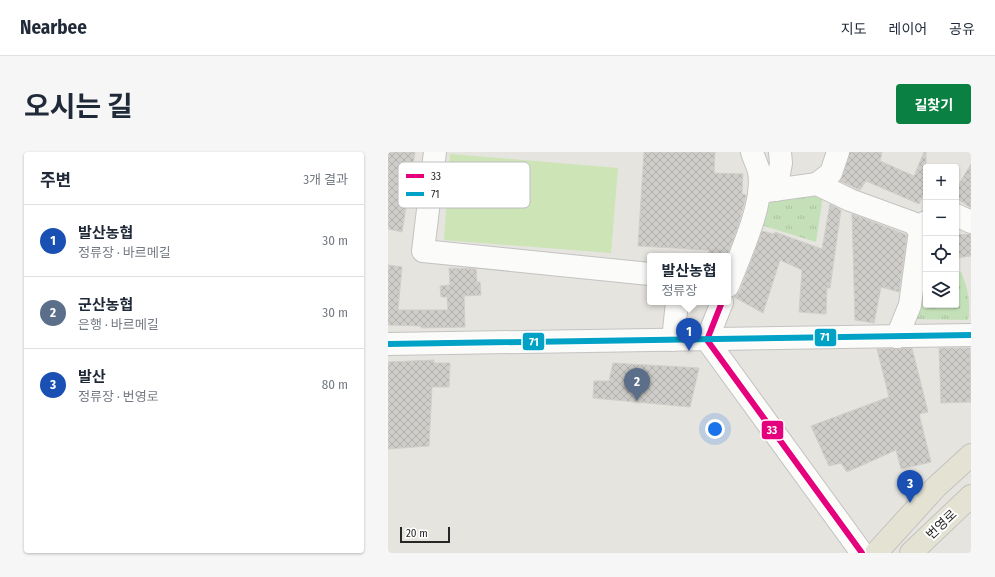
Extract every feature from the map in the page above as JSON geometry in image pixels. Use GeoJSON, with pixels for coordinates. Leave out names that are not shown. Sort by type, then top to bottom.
{"type":"FeatureCollection","features":[{"type":"Feature","properties":{"kind":"main road"},"geometry":{"type":"LineString","coordinates":[[876,553],[936,487],[971,455]]}},
{"type":"Feature","properties":{"kind":"main road","name":"번영로"},"geometry":{"type":"LineString","coordinates":[[911,553],[970,498]]}},
{"type":"Feature","properties":{"kind":"street"},"geometry":{"type":"LineString","coordinates":[[434,162],[435,152]]}},
{"type":"Feature","properties":{"kind":"street"},"geometry":{"type":"LineString","coordinates":[[752,152],[767,191]]}},
{"type":"Feature","properties":{"kind":"street"},"geometry":{"type":"LineString","coordinates":[[731,278],[748,234],[759,198],[767,191],[781,163],[780,152]]}},
{"type":"Feature","properties":{"kind":"street"},"geometry":{"type":"LineString","coordinates":[[767,191],[817,184],[831,173],[838,152]]}},
{"type":"Feature","properties":{"kind":"street"},"geometry":{"type":"LineString","coordinates":[[817,184],[850,200],[923,226],[910,305],[897,336]]}},
{"type":"Feature","properties":{"kind":"street"},"geometry":{"type":"LineString","coordinates":[[428,208],[423,251],[647,274]]}},
{"type":"Feature","properties":{"kind":"street"},"geometry":{"type":"LineString","coordinates":[[959,216],[971,222]]}},
{"type":"Feature","properties":{"kind":"street"},"geometry":{"type":"LineString","coordinates":[[673,340],[677,305]]}},
{"type":"Feature","properties":{"kind":"street"},"geometry":{"type":"LineString","coordinates":[[707,340],[721,305]]}},
{"type":"Feature","properties":{"kind":"street"},"geometry":{"type":"LineString","coordinates":[[388,344],[971,335]]}},
{"type":"Feature","properties":{"kind":"street"},"geometry":{"type":"LineString","coordinates":[[707,340],[862,553]]}},
{"type":"Feature","properties":{"kind":"green space"},"geometry":{"type":"Polygon","coordinates":[[[450,154],[618,168],[611,253],[444,240],[446,208],[530,208],[530,162],[449,162],[450,154]]]}},
{"type":"Feature","properties":{"kind":"green space"},"geometry":{"type":"Polygon","coordinates":[[[812,193],[823,196],[816,242],[761,225],[766,203],[776,195],[812,193]]]}},
{"type":"Feature","properties":{"kind":"green space"},"geometry":{"type":"Polygon","coordinates":[[[923,255],[923,308],[959,308],[959,272],[961,272],[968,296],[968,320],[912,319],[923,255]]]}},
{"type":"Feature","properties":{"kind":"building"},"geometry":{"type":"Polygon","coordinates":[[[388,152],[415,152],[413,162],[398,162],[398,208],[406,208],[402,232],[388,229],[388,152]]]}},
{"type":"Feature","properties":{"kind":"building"},"geometry":{"type":"Polygon","coordinates":[[[644,152],[715,152],[714,173],[743,174],[742,194],[746,195],[746,197],[738,226],[728,253],[708,253],[709,250],[638,246],[644,152]]]}},
{"type":"Feature","properties":{"kind":"building"},"geometry":{"type":"Polygon","coordinates":[[[850,152],[882,152],[880,161],[914,176],[924,152],[926,152],[926,164],[923,164],[923,195],[919,204],[866,181],[860,190],[840,181],[850,152]]]}},
{"type":"Feature","properties":{"kind":"building"},"geometry":{"type":"Polygon","coordinates":[[[971,164],[971,208],[959,200],[959,184],[971,164]]]}},
{"type":"Feature","properties":{"kind":"building"},"geometry":{"type":"Polygon","coordinates":[[[830,204],[841,210],[830,288],[827,288],[826,314],[799,312],[802,270],[780,260],[763,313],[734,297],[740,291],[762,231],[774,234],[775,232],[822,249],[830,204]]]}},
{"type":"Feature","properties":{"kind":"building"},"geometry":{"type":"Polygon","coordinates":[[[852,214],[907,235],[899,292],[881,287],[874,323],[855,320],[852,214]]]}},
{"type":"Feature","properties":{"kind":"building"},"geometry":{"type":"Polygon","coordinates":[[[971,234],[971,256],[959,258],[959,235],[971,234]]]}},
{"type":"Feature","properties":{"kind":"building"},"geometry":{"type":"Polygon","coordinates":[[[388,265],[402,267],[398,310],[448,310],[447,297],[441,297],[440,286],[450,285],[449,268],[476,269],[477,282],[480,282],[481,295],[464,296],[465,327],[421,328],[421,326],[388,325],[388,265]]]}},
{"type":"Feature","properties":{"kind":"building"},"geometry":{"type":"Polygon","coordinates":[[[912,348],[928,412],[919,414],[931,462],[901,469],[896,450],[847,472],[841,463],[829,466],[811,426],[889,397],[877,349],[912,348]]]}},
{"type":"Feature","properties":{"kind":"building"},"geometry":{"type":"Polygon","coordinates":[[[939,348],[970,348],[971,402],[941,403],[939,348]]]}},
{"type":"Feature","properties":{"kind":"building"},"geometry":{"type":"Polygon","coordinates":[[[434,360],[434,363],[450,363],[449,387],[432,387],[429,446],[388,449],[388,362],[434,360]]]}},
{"type":"Feature","properties":{"kind":"building"},"geometry":{"type":"Polygon","coordinates":[[[613,363],[699,368],[690,407],[593,398],[594,381],[609,381],[613,363]]]}},
{"type":"Feature","properties":{"kind":"transit line","name":"33"},"geometry":{"type":"LineString","coordinates":[[721,305],[707,340],[862,553]]}},
{"type":"Feature","properties":{"kind":"transit line","name":"71"},"geometry":{"type":"LineString","coordinates":[[388,344],[971,335]]}},
{"type":"Feature","properties":{"kind":"place","name":"발산농협"},"geometry":{"type":"Point","coordinates":[689,351]}},
{"type":"Feature","properties":{"kind":"place","name":"군산농협"},"geometry":{"type":"Point","coordinates":[637,401]}},
{"type":"Feature","properties":{"kind":"place","name":"발산"},"geometry":{"type":"Point","coordinates":[910,503]}}]}
